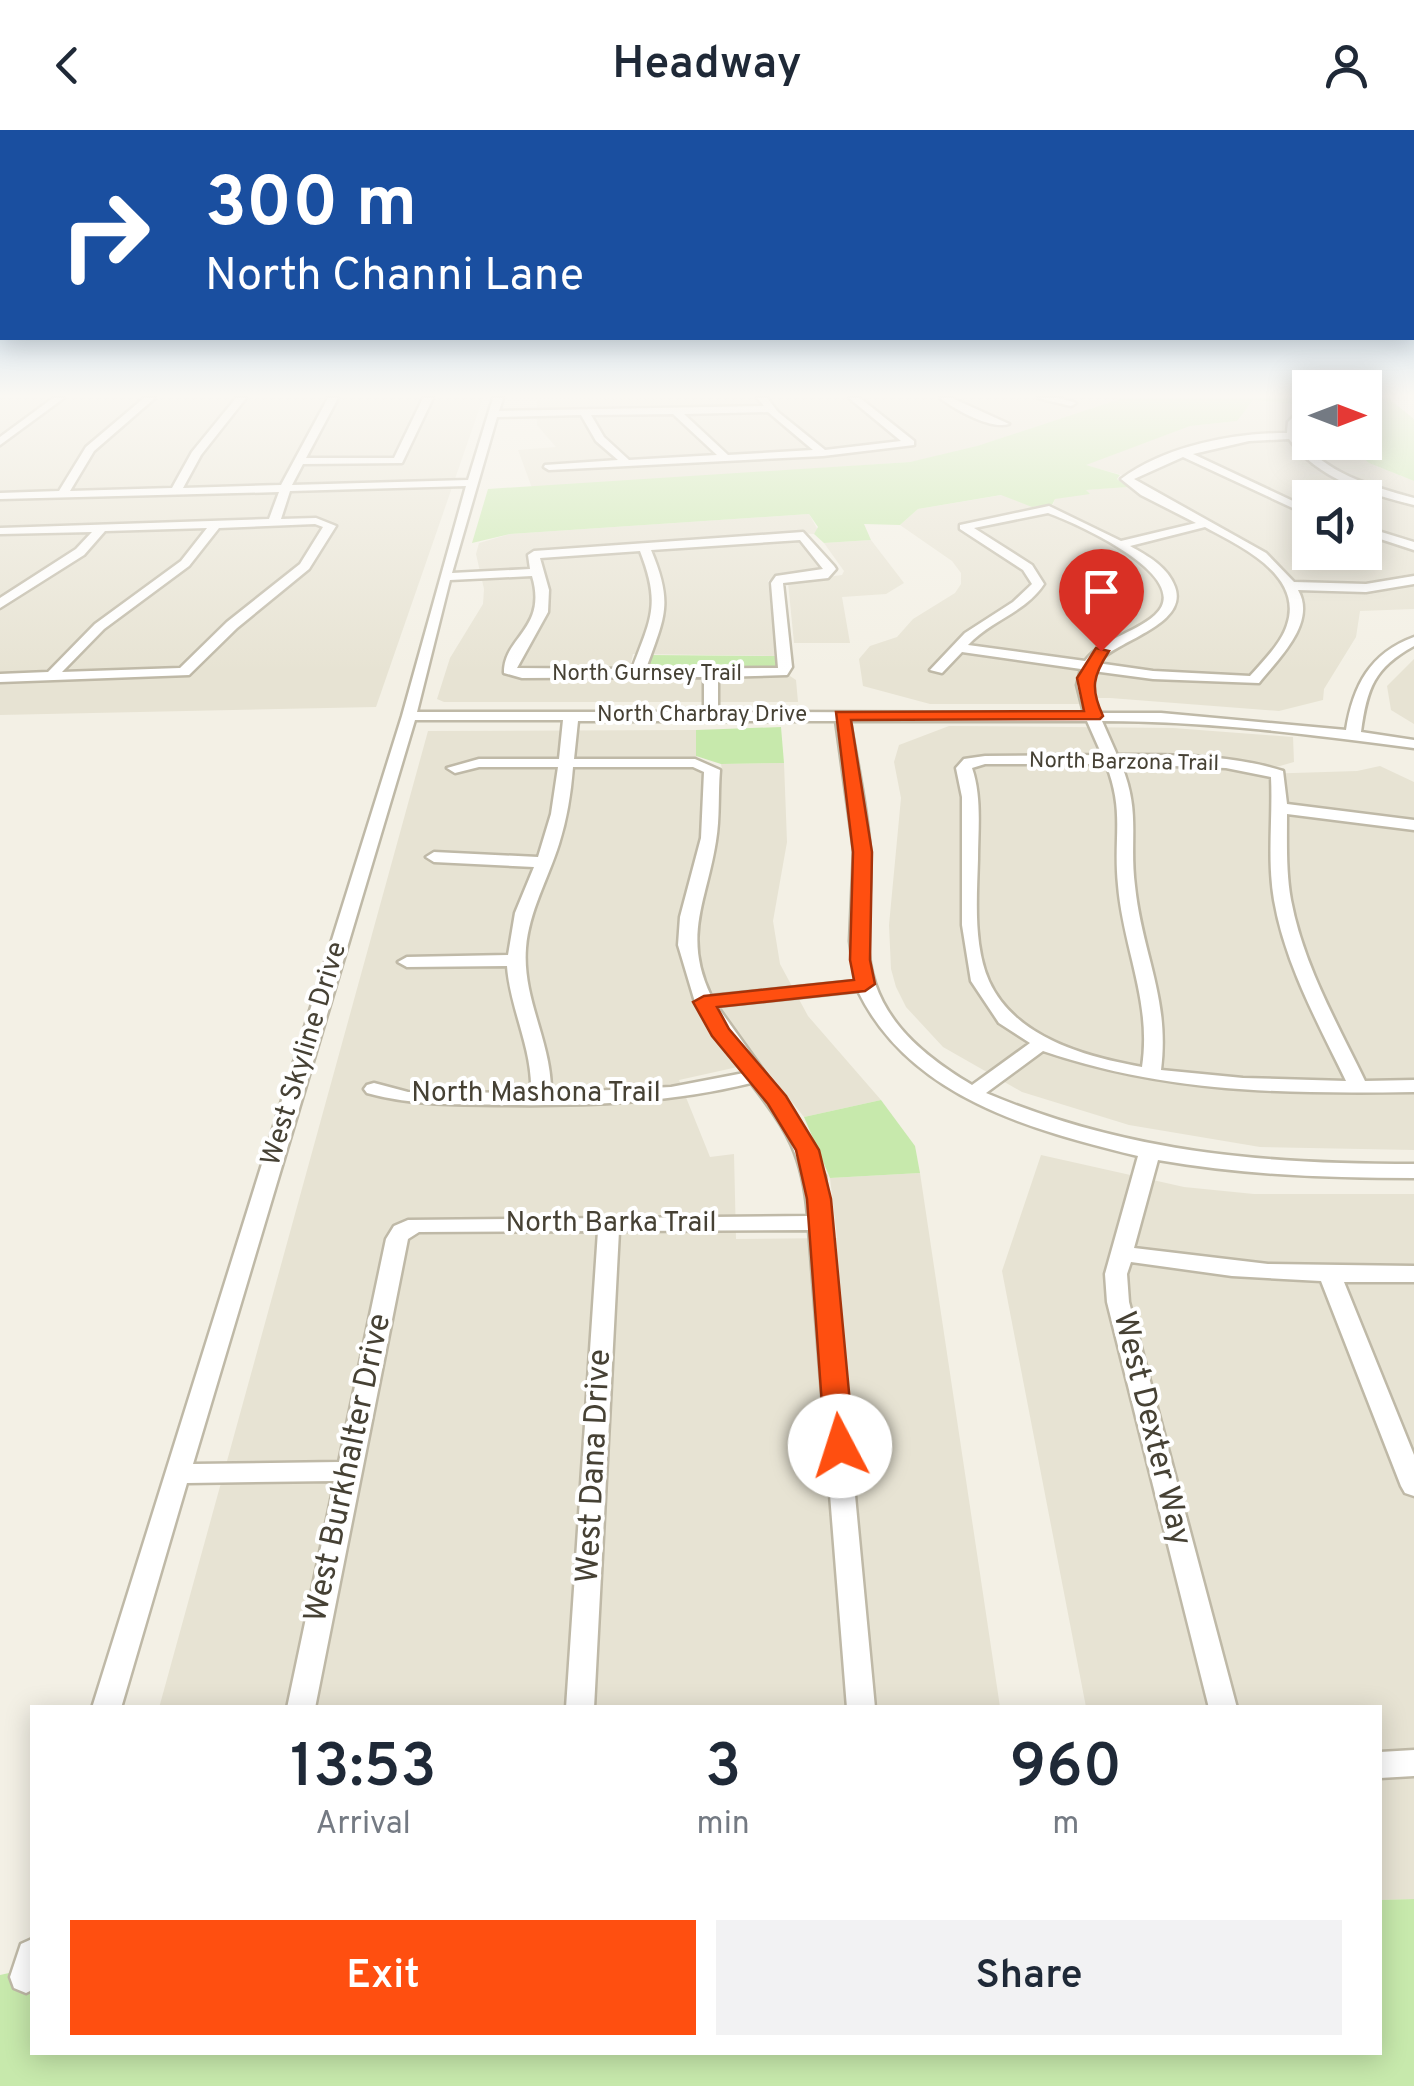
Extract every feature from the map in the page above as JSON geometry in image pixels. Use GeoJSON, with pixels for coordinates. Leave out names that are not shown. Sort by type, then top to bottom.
{"type":"FeatureCollection","features":[{"type":"Feature","properties":{"kind":"street"},"geometry":{"type":"LineString","coordinates":[[64,493],[66,489]]}},
{"type":"Feature","properties":{"kind":"street"},"geometry":{"type":"LineString","coordinates":[[0,510],[4,496],[148,489]]}},
{"type":"Feature","properties":{"kind":"street"},"geometry":{"type":"LineString","coordinates":[[274,522],[285,489]]}},
{"type":"Feature","properties":{"kind":"street","name":"West Skyline Drive"},"geometry":{"type":"LineString","coordinates":[[107,1705],[409,716],[471,489]]}},
{"type":"Feature","properties":{"kind":"street"},"geometry":{"type":"LineString","coordinates":[[959,648],[1153,675],[1254,680],[1296,619],[1298,609],[1290,586],[1278,570],[1248,546],[1140,489]]}},
{"type":"Feature","properties":{"kind":"street"},"geometry":{"type":"LineString","coordinates":[[1255,489],[1292,506]]}},
{"type":"Feature","properties":{"kind":"street"},"geometry":{"type":"LineString","coordinates":[[1379,489],[1414,502]]}},
{"type":"Feature","properties":{"kind":"street"},"geometry":{"type":"LineString","coordinates":[[937,670],[950,663],[971,633],[1023,602],[1038,584],[1028,568],[964,527],[1049,510],[1121,545],[1160,570],[1172,590],[1172,600],[1158,620],[1101,651],[1088,667],[1084,688],[1129,813],[1124,860],[1134,938],[1155,1018],[1151,1075]]}},
{"type":"Feature","properties":{"kind":"street"},"geometry":{"type":"LineString","coordinates":[[0,532],[274,522],[323,522],[330,526],[305,566],[181,673],[0,678]]}},
{"type":"Feature","properties":{"kind":"street"},"geometry":{"type":"LineString","coordinates":[[51,677],[103,624],[185,564],[210,536],[215,524]]}},
{"type":"Feature","properties":{"kind":"street"},"geometry":{"type":"LineString","coordinates":[[1121,545],[1205,524]]}},
{"type":"Feature","properties":{"kind":"street"},"geometry":{"type":"LineString","coordinates":[[0,604],[70,560],[102,528]]}},
{"type":"Feature","properties":{"kind":"street","name":"North Gurnsey Trail"},"geometry":{"type":"LineString","coordinates":[[538,572],[543,607],[540,618],[517,649],[509,670],[513,673],[782,672],[785,667],[777,584],[780,579],[830,573],[809,538],[803,536],[643,546]]}},
{"type":"Feature","properties":{"kind":"street"},"geometry":{"type":"LineString","coordinates":[[1382,536],[1414,546]]}},
{"type":"Feature","properties":{"kind":"street"},"geometry":{"type":"LineString","coordinates":[[445,576],[538,572],[534,555],[643,546],[663,597],[658,624],[637,674]]}},
{"type":"Feature","properties":{"kind":"street"},"geometry":{"type":"LineString","coordinates":[[1290,586],[1366,588],[1414,580]]}},
{"type":"Feature","properties":{"kind":"street"},"geometry":{"type":"LineString","coordinates":[[1353,734],[1360,687],[1377,664],[1414,641]]}},
{"type":"Feature","properties":{"kind":"street"},"geometry":{"type":"LineString","coordinates":[[711,674],[711,716]]}},
{"type":"Feature","properties":{"kind":"street","name":"North Charbray Drive"},"geometry":{"type":"LineString","coordinates":[[409,716],[1095,716],[1225,721],[1414,744]]}},
{"type":"Feature","properties":{"kind":"street"},"geometry":{"type":"LineString","coordinates":[[541,1097],[538,1067],[522,1012],[516,960],[523,908],[556,826],[572,716]]}},
{"type":"Feature","properties":{"kind":"street"},"geometry":{"type":"LineString","coordinates":[[842,716],[862,852],[860,960],[865,984],[877,1013],[895,1037],[923,1062],[974,1092],[1051,1126],[1150,1151],[1256,1167],[1414,1171]]}},
{"type":"Feature","properties":{"kind":"street","name":"North Barzona Trail"},"geometry":{"type":"LineString","coordinates":[[1043,1042],[1002,1015],[989,1000],[980,980],[973,931],[970,796],[964,768],[969,762],[1113,760],[1253,766],[1278,774],[1278,808]]}},
{"type":"Feature","properties":{"kind":"street"},"geometry":{"type":"LineString","coordinates":[[455,768],[479,763],[565,762],[706,765],[712,770],[708,843],[689,913],[688,957],[719,1031],[796,1126],[808,1150],[821,1223],[861,1705]]}},
{"type":"Feature","properties":{"kind":"street"},"geometry":{"type":"LineString","coordinates":[[1358,1086],[1305,973],[1287,921],[1278,808],[1414,825]]}},
{"type":"Feature","properties":{"kind":"street"},"geometry":{"type":"LineString","coordinates":[[434,858],[542,862]]}},
{"type":"Feature","properties":{"kind":"street"},"geometry":{"type":"LineString","coordinates":[[407,962],[516,960]]}},
{"type":"Feature","properties":{"kind":"street"},"geometry":{"type":"LineString","coordinates":[[704,1002],[865,984]]}},
{"type":"Feature","properties":{"kind":"street"},"geometry":{"type":"LineString","coordinates":[[974,1092],[1043,1042],[1095,1062],[1151,1075],[1242,1086],[1414,1086]]}},
{"type":"Feature","properties":{"kind":"street","name":"North Mashona Trail"},"geometry":{"type":"LineString","coordinates":[[374,1089],[408,1098],[643,1097],[690,1092],[756,1076]]}},
{"type":"Feature","properties":{"kind":"street","name":"West Dexter Way"},"geometry":{"type":"LineString","coordinates":[[1150,1151],[1116,1274],[1118,1302],[1221,1705]]}},
{"type":"Feature","properties":{"kind":"street","name":"North Barka Trail"},"geometry":{"type":"LineString","coordinates":[[402,1231],[416,1225],[821,1223]]}},
{"type":"Feature","properties":{"kind":"street","name":"West Dana Drive"},"geometry":{"type":"LineString","coordinates":[[580,1705],[609,1224]]}},
{"type":"Feature","properties":{"kind":"street","name":"West Burkhalter Drive"},"geometry":{"type":"LineString","coordinates":[[302,1705],[396,1239],[402,1231]]}},
{"type":"Feature","properties":{"kind":"street"},"geometry":{"type":"LineString","coordinates":[[1123,1252],[1202,1268],[1330,1276],[1414,1274]]}},
{"type":"Feature","properties":{"kind":"street"},"geometry":{"type":"LineString","coordinates":[[1330,1276],[1414,1486]]}},
{"type":"Feature","properties":{"kind":"street"},"geometry":{"type":"LineString","coordinates":[[176,1474],[348,1471]]}},
{"type":"Feature","properties":{"kind":"street"},"geometry":{"type":"LineString","coordinates":[[1382,1765],[1414,1763]]}},
{"type":"Feature","properties":{"kind":"shaded area"},"geometry":{"type":"Polygon","coordinates":[[[0,489],[451,489],[376,707],[0,715],[0,489]]]}},
{"type":"Feature","properties":{"kind":"shaded area"},"geometry":{"type":"Polygon","coordinates":[[[1094,489],[1292,489],[1292,570],[1382,570],[1382,489],[1414,489],[1414,609],[1360,611],[1356,637],[1324,689],[1323,700],[1279,711],[1110,698],[1079,698],[1079,704],[930,704],[863,686],[859,659],[870,646],[897,637],[913,619],[955,593],[961,584],[961,573],[952,561],[900,525],[918,509],[1002,495],[1050,513],[1055,499],[1094,489]]]}},
{"type":"Feature","properties":{"kind":"shaded area"},"geometry":{"type":"Polygon","coordinates":[[[809,514],[818,530],[814,534],[795,533],[824,569],[776,575],[768,581],[776,656],[633,654],[628,676],[790,676],[796,680],[798,702],[437,699],[450,658],[483,604],[484,589],[476,554],[479,543],[510,534],[809,514]]]}},
{"type":"Feature","properties":{"kind":"shaded area"},"geometry":{"type":"Polygon","coordinates":[[[871,540],[904,583],[886,594],[842,597],[850,643],[794,643],[788,582],[842,575],[844,571],[824,543],[871,540]]]}},
{"type":"Feature","properties":{"kind":"shaded area"},"geometry":{"type":"Polygon","coordinates":[[[1414,659],[1414,724],[1391,710],[1387,686],[1414,659]]]}},
{"type":"Feature","properties":{"kind":"shaded area"},"geometry":{"type":"Polygon","coordinates":[[[949,726],[1173,728],[1293,737],[1294,762],[1262,771],[1357,771],[1380,766],[1414,782],[1414,1150],[1260,1147],[1129,1125],[1022,1092],[943,1047],[906,1007],[896,987],[889,925],[901,798],[894,762],[899,745],[949,726]]]}},
{"type":"Feature","properties":{"kind":"shaded area"},"geometry":{"type":"Polygon","coordinates":[[[696,730],[697,769],[722,770],[721,764],[784,763],[787,842],[773,921],[780,964],[808,1016],[881,1100],[804,1117],[760,1062],[679,1080],[710,1157],[734,1154],[736,1239],[837,1238],[830,1178],[920,1173],[1000,1705],[160,1705],[428,731],[696,730]]]}},
{"type":"Feature","properties":{"kind":"shaded area"},"geometry":{"type":"Polygon","coordinates":[[[1041,1155],[1184,1187],[1254,1194],[1414,1194],[1414,1899],[1382,1900],[1382,1705],[1086,1705],[1002,1271],[1041,1155]]]}},
{"type":"Feature","properties":{"kind":"green space"},"geometry":{"type":"Polygon","coordinates":[[[488,489],[1096,489],[1086,490],[1090,494],[1055,499],[1052,505],[1032,507],[1001,495],[918,509],[900,525],[864,524],[871,540],[824,543],[814,534],[818,527],[809,514],[510,534],[472,543],[488,489]]]}},
{"type":"Feature","properties":{"kind":"green space"},"geometry":{"type":"Polygon","coordinates":[[[650,655],[776,656],[777,667],[655,669],[648,666],[650,655]]]}},
{"type":"Feature","properties":{"kind":"green space"},"geometry":{"type":"Polygon","coordinates":[[[781,727],[784,763],[721,764],[696,756],[696,730],[781,727]]]}},
{"type":"Feature","properties":{"kind":"green space"},"geometry":{"type":"Polygon","coordinates":[[[881,1100],[915,1146],[920,1173],[830,1178],[804,1117],[881,1100]]]}},
{"type":"Feature","properties":{"kind":"green space"},"geometry":{"type":"Polygon","coordinates":[[[1414,1899],[1414,2086],[0,2086],[0,1975],[30,1968],[30,2055],[1382,2055],[1382,1900],[1414,1899]]]}},
{"type":"Feature","properties":{"kind":"route"},"geometry":{"type":"LineString","coordinates":[[840,1446],[819,1199],[808,1150],[778,1101],[719,1031],[704,1002],[865,984],[860,960],[862,852],[842,716],[1095,716],[1084,678],[1101,651]]}}]}
